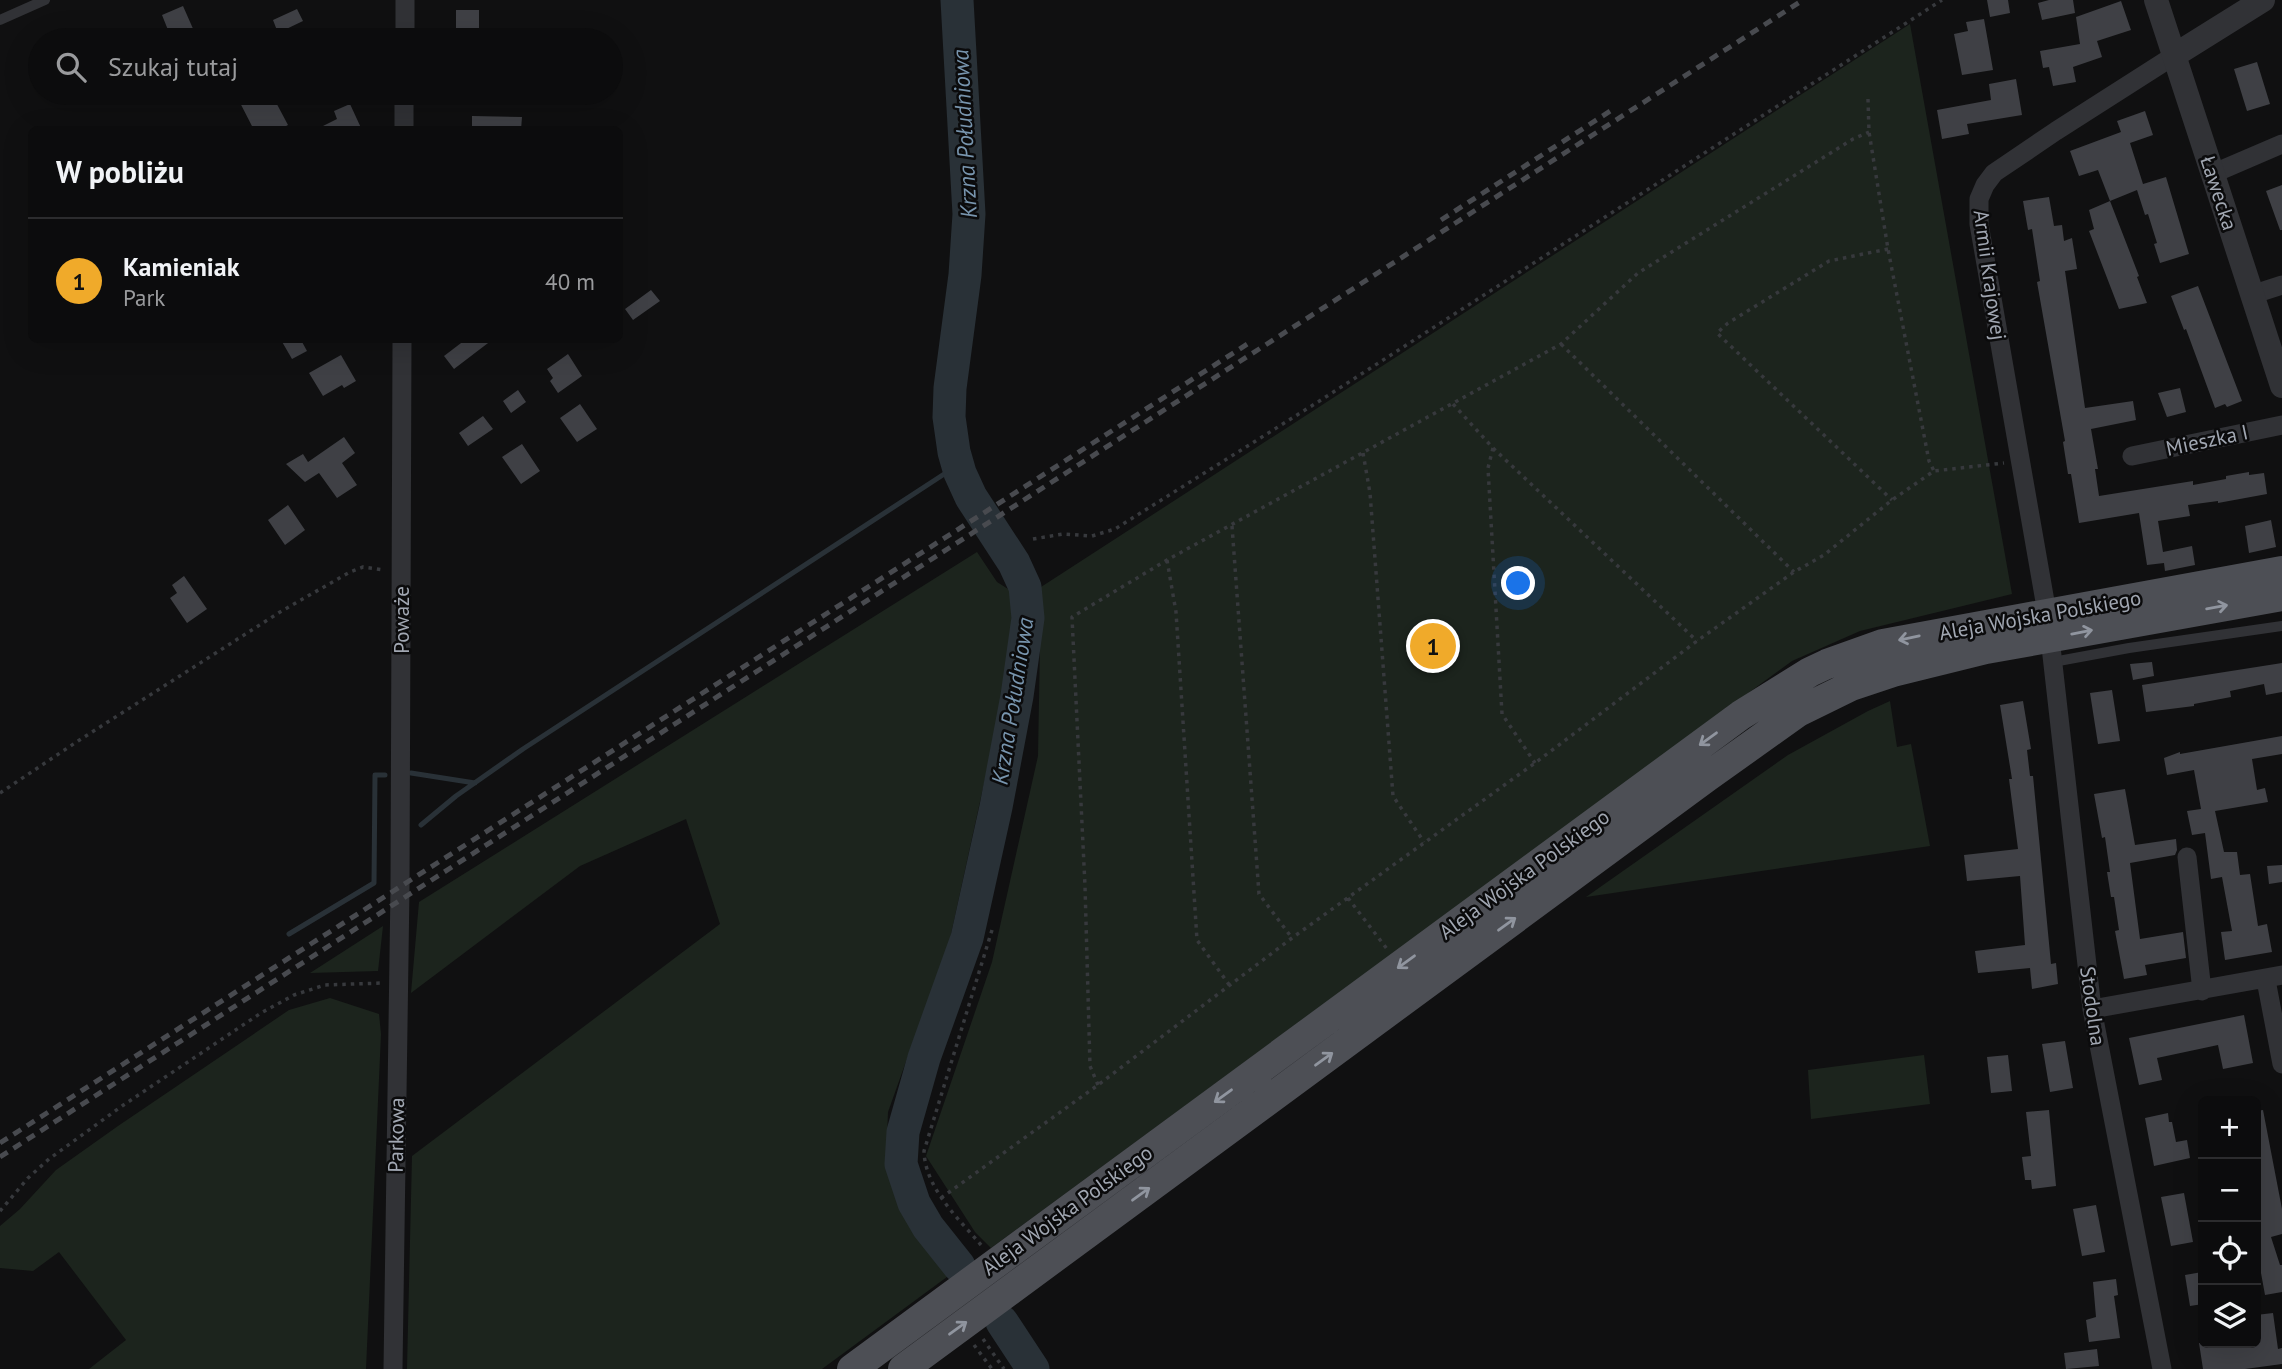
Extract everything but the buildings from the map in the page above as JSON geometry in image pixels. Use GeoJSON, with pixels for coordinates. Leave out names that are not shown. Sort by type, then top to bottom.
{"type":"FeatureCollection","features":[{"type":"Feature","properties":{"kind":"main road","name":"Aleja Wojska Polskiego"},"geometry":{"type":"LineString","coordinates":[[852,1369],[1710,737],[1779,690],[1827,664],[1883,644],[2050,638],[2282,571]]}},
{"type":"Feature","properties":{"kind":"main road","name":"Aleja Wojska Polskiego"},"geometry":{"type":"LineString","coordinates":[[903,1369],[1707,776],[1798,712],[1851,686],[1955,656],[2282,596]]}},
{"type":"Feature","properties":{"kind":"street"},"geometry":{"type":"LineString","coordinates":[[405,0],[405,28]]}},
{"type":"Feature","properties":{"kind":"street","name":"Ławecka"},"geometry":{"type":"LineString","coordinates":[[2156,0],[2282,386]]}},
{"type":"Feature","properties":{"kind":"street","name":"Armii Krajowej"},"geometry":{"type":"LineString","coordinates":[[2050,638],[1979,224],[1978,209],[1984,185],[1994,173],[2045,138],[2263,0]]}},
{"type":"Feature","properties":{"kind":"street"},"geometry":{"type":"LineString","coordinates":[[404,105],[404,126]]}},
{"type":"Feature","properties":{"kind":"street"},"geometry":{"type":"LineString","coordinates":[[2212,174],[2282,144]]}},
{"type":"Feature","properties":{"kind":"street"},"geometry":{"type":"LineString","coordinates":[[2251,295],[2282,285]]}},
{"type":"Feature","properties":{"kind":"street","name":"Poważe"},"geometry":{"type":"LineString","coordinates":[[400,901],[402,343]]}},
{"type":"Feature","properties":{"kind":"street","name":"Mieszka I"},"geometry":{"type":"LineString","coordinates":[[2132,456],[2282,425]]}},
{"type":"Feature","properties":{"kind":"street","name":"Stodolna"},"geometry":{"type":"LineString","coordinates":[[2050,638],[2092,1009],[2162,1369]]}},
{"type":"Feature","properties":{"kind":"street"},"geometry":{"type":"LineString","coordinates":[[2187,857],[2202,991]]}},
{"type":"Feature","properties":{"kind":"street","name":"Parkowa"},"geometry":{"type":"LineString","coordinates":[[393,1369],[400,901]]}},
{"type":"Feature","properties":{"kind":"street"},"geometry":{"type":"LineString","coordinates":[[2092,1009],[2274,978],[2282,1064]]}},
{"type":"Feature","properties":{"kind":"lane"},"geometry":{"type":"LineString","coordinates":[[0,20],[45,0]]}},
{"type":"Feature","properties":{"kind":"lane"},"geometry":{"type":"LineString","coordinates":[[2050,638],[2282,626]]}},
{"type":"Feature","properties":{"kind":"path"},"geometry":{"type":"LineString","coordinates":[[1033,539],[1063,534],[1092,536],[1115,529],[1310,408],[1941,0]]}},
{"type":"Feature","properties":{"kind":"path"},"geometry":{"type":"LineString","coordinates":[[1868,99],[1869,132],[1888,249],[1928,461],[1934,471]]}},
{"type":"Feature","properties":{"kind":"path"},"geometry":{"type":"LineString","coordinates":[[1098,1085],[1090,1066],[1085,886],[1072,617],[1167,560],[1561,344],[1638,273],[1853,139],[1869,132]]}},
{"type":"Feature","properties":{"kind":"path"},"geometry":{"type":"LineString","coordinates":[[1888,249],[1829,261],[1728,323],[1717,333],[1892,500]]}},
{"type":"Feature","properties":{"kind":"path"},"geometry":{"type":"LineString","coordinates":[[1561,344],[1794,572]]}},
{"type":"Feature","properties":{"kind":"path"},"geometry":{"type":"LineString","coordinates":[[1453,404],[1493,448],[1698,641]]}},
{"type":"Feature","properties":{"kind":"path"},"geometry":{"type":"LineString","coordinates":[[1493,448],[1488,468],[1502,714],[1535,762]]}},
{"type":"Feature","properties":{"kind":"path"},"geometry":{"type":"LineString","coordinates":[[1363,453],[1370,493],[1392,796],[1425,842]]}},
{"type":"Feature","properties":{"kind":"path"},"geometry":{"type":"LineString","coordinates":[[941,1198],[1698,641],[1794,572],[1824,555],[1892,500],[1934,471],[2020,461]]}},
{"type":"Feature","properties":{"kind":"path"},"geometry":{"type":"LineString","coordinates":[[1232,526],[1259,894],[1292,938]]}},
{"type":"Feature","properties":{"kind":"path"},"geometry":{"type":"LineString","coordinates":[[1167,560],[1176,612],[1197,940],[1230,986]]}},
{"type":"Feature","properties":{"kind":"path"},"geometry":{"type":"LineString","coordinates":[[0,793],[281,612],[350,572],[363,567],[380,570],[401,569]]}},
{"type":"Feature","properties":{"kind":"path"},"geometry":{"type":"LineString","coordinates":[[1348,898],[1390,954]]}},
{"type":"Feature","properties":{"kind":"path"},"geometry":{"type":"LineString","coordinates":[[992,930],[924,1151],[924,1167],[941,1198],[995,1263]]}},
{"type":"Feature","properties":{"kind":"path"},"geometry":{"type":"LineString","coordinates":[[0,1211],[27,1178],[49,1159],[122,1106],[261,1013],[293,995],[325,985],[398,984]]}},
{"type":"Feature","properties":{"kind":"path"},"geometry":{"type":"LineString","coordinates":[[979,1333],[1004,1369]]}},
{"type":"Feature","properties":{"kind":"path"},"geometry":{"type":"LineString","coordinates":[[969,1338],[992,1369]]}},
{"type":"Feature","properties":{"kind":"shaded area"},"geometry":{"type":"Polygon","coordinates":[[[1910,24],[2012,594],[1860,631],[1792,661],[991,1248],[975,1232],[926,1156],[992,962],[1038,756],[1041,587],[1910,24]]]}},
{"type":"Feature","properties":{"kind":"shaded area"},"geometry":{"type":"Polygon","coordinates":[[[977,552],[997,582],[1016,594],[1013,651],[944,966],[888,1112],[886,1162],[899,1203],[951,1274],[822,1369],[407,1369],[412,1156],[720,924],[686,819],[580,866],[411,993],[419,902],[977,552]]]}},
{"type":"Feature","properties":{"kind":"shaded area"},"geometry":{"type":"Polygon","coordinates":[[[1890,701],[1897,747],[1911,744],[1930,846],[1586,897],[1788,755],[1890,701]]]}},
{"type":"Feature","properties":{"kind":"shaded area"},"geometry":{"type":"Polygon","coordinates":[[[383,926],[378,971],[310,973],[383,926]]]}},
{"type":"Feature","properties":{"kind":"shaded area"},"geometry":{"type":"Polygon","coordinates":[[[330,998],[379,1014],[381,1034],[366,1369],[89,1369],[126,1340],[59,1252],[33,1271],[0,1268],[0,1226],[20,1209],[56,1170],[118,1126],[289,1010],[330,998]]]}},
{"type":"Feature","properties":{"kind":"shaded area"},"geometry":{"type":"Polygon","coordinates":[[[1924,1055],[1930,1104],[1811,1119],[1808,1070],[1924,1055]]]}},
{"type":"Feature","properties":{"kind":"waterway","name":"Krzna Południowa"},"geometry":{"type":"LineString","coordinates":[[957,0],[969,214],[949,417],[960,473],[971,497],[1014,563],[1025,587],[1028,618],[1017,696],[996,807],[967,938],[924,1058],[903,1132],[901,1164],[914,1203],[928,1227],[959,1266]]}},
{"type":"Feature","properties":{"kind":"waterway"},"geometry":{"type":"LineString","coordinates":[[421,825],[456,796],[523,749],[958,465]]}},
{"type":"Feature","properties":{"kind":"waterway"},"geometry":{"type":"LineString","coordinates":[[411,773],[475,783]]}},
{"type":"Feature","properties":{"kind":"waterway"},"geometry":{"type":"LineString","coordinates":[[289,934],[374,883],[375,775],[385,775]]}},
{"type":"Feature","properties":{"kind":"waterway","name":"Krzna Południowa"},"geometry":{"type":"LineString","coordinates":[[1002,1322],[1033,1369]]}},
{"type":"Feature","properties":{"kind":"railway"},"geometry":{"type":"LineString","coordinates":[[0,1157],[1803,0]]}},
{"type":"Feature","properties":{"kind":"railway"},"geometry":{"type":"LineString","coordinates":[[1441,220],[1615,108]]}},
{"type":"Feature","properties":{"kind":"railway"},"geometry":{"type":"LineString","coordinates":[[0,1143],[1249,343]]}},
{"type":"Feature","properties":{"kind":"place","name":"Kamieniak"},"geometry":{"type":"Point","coordinates":[1433,646]}}]}
